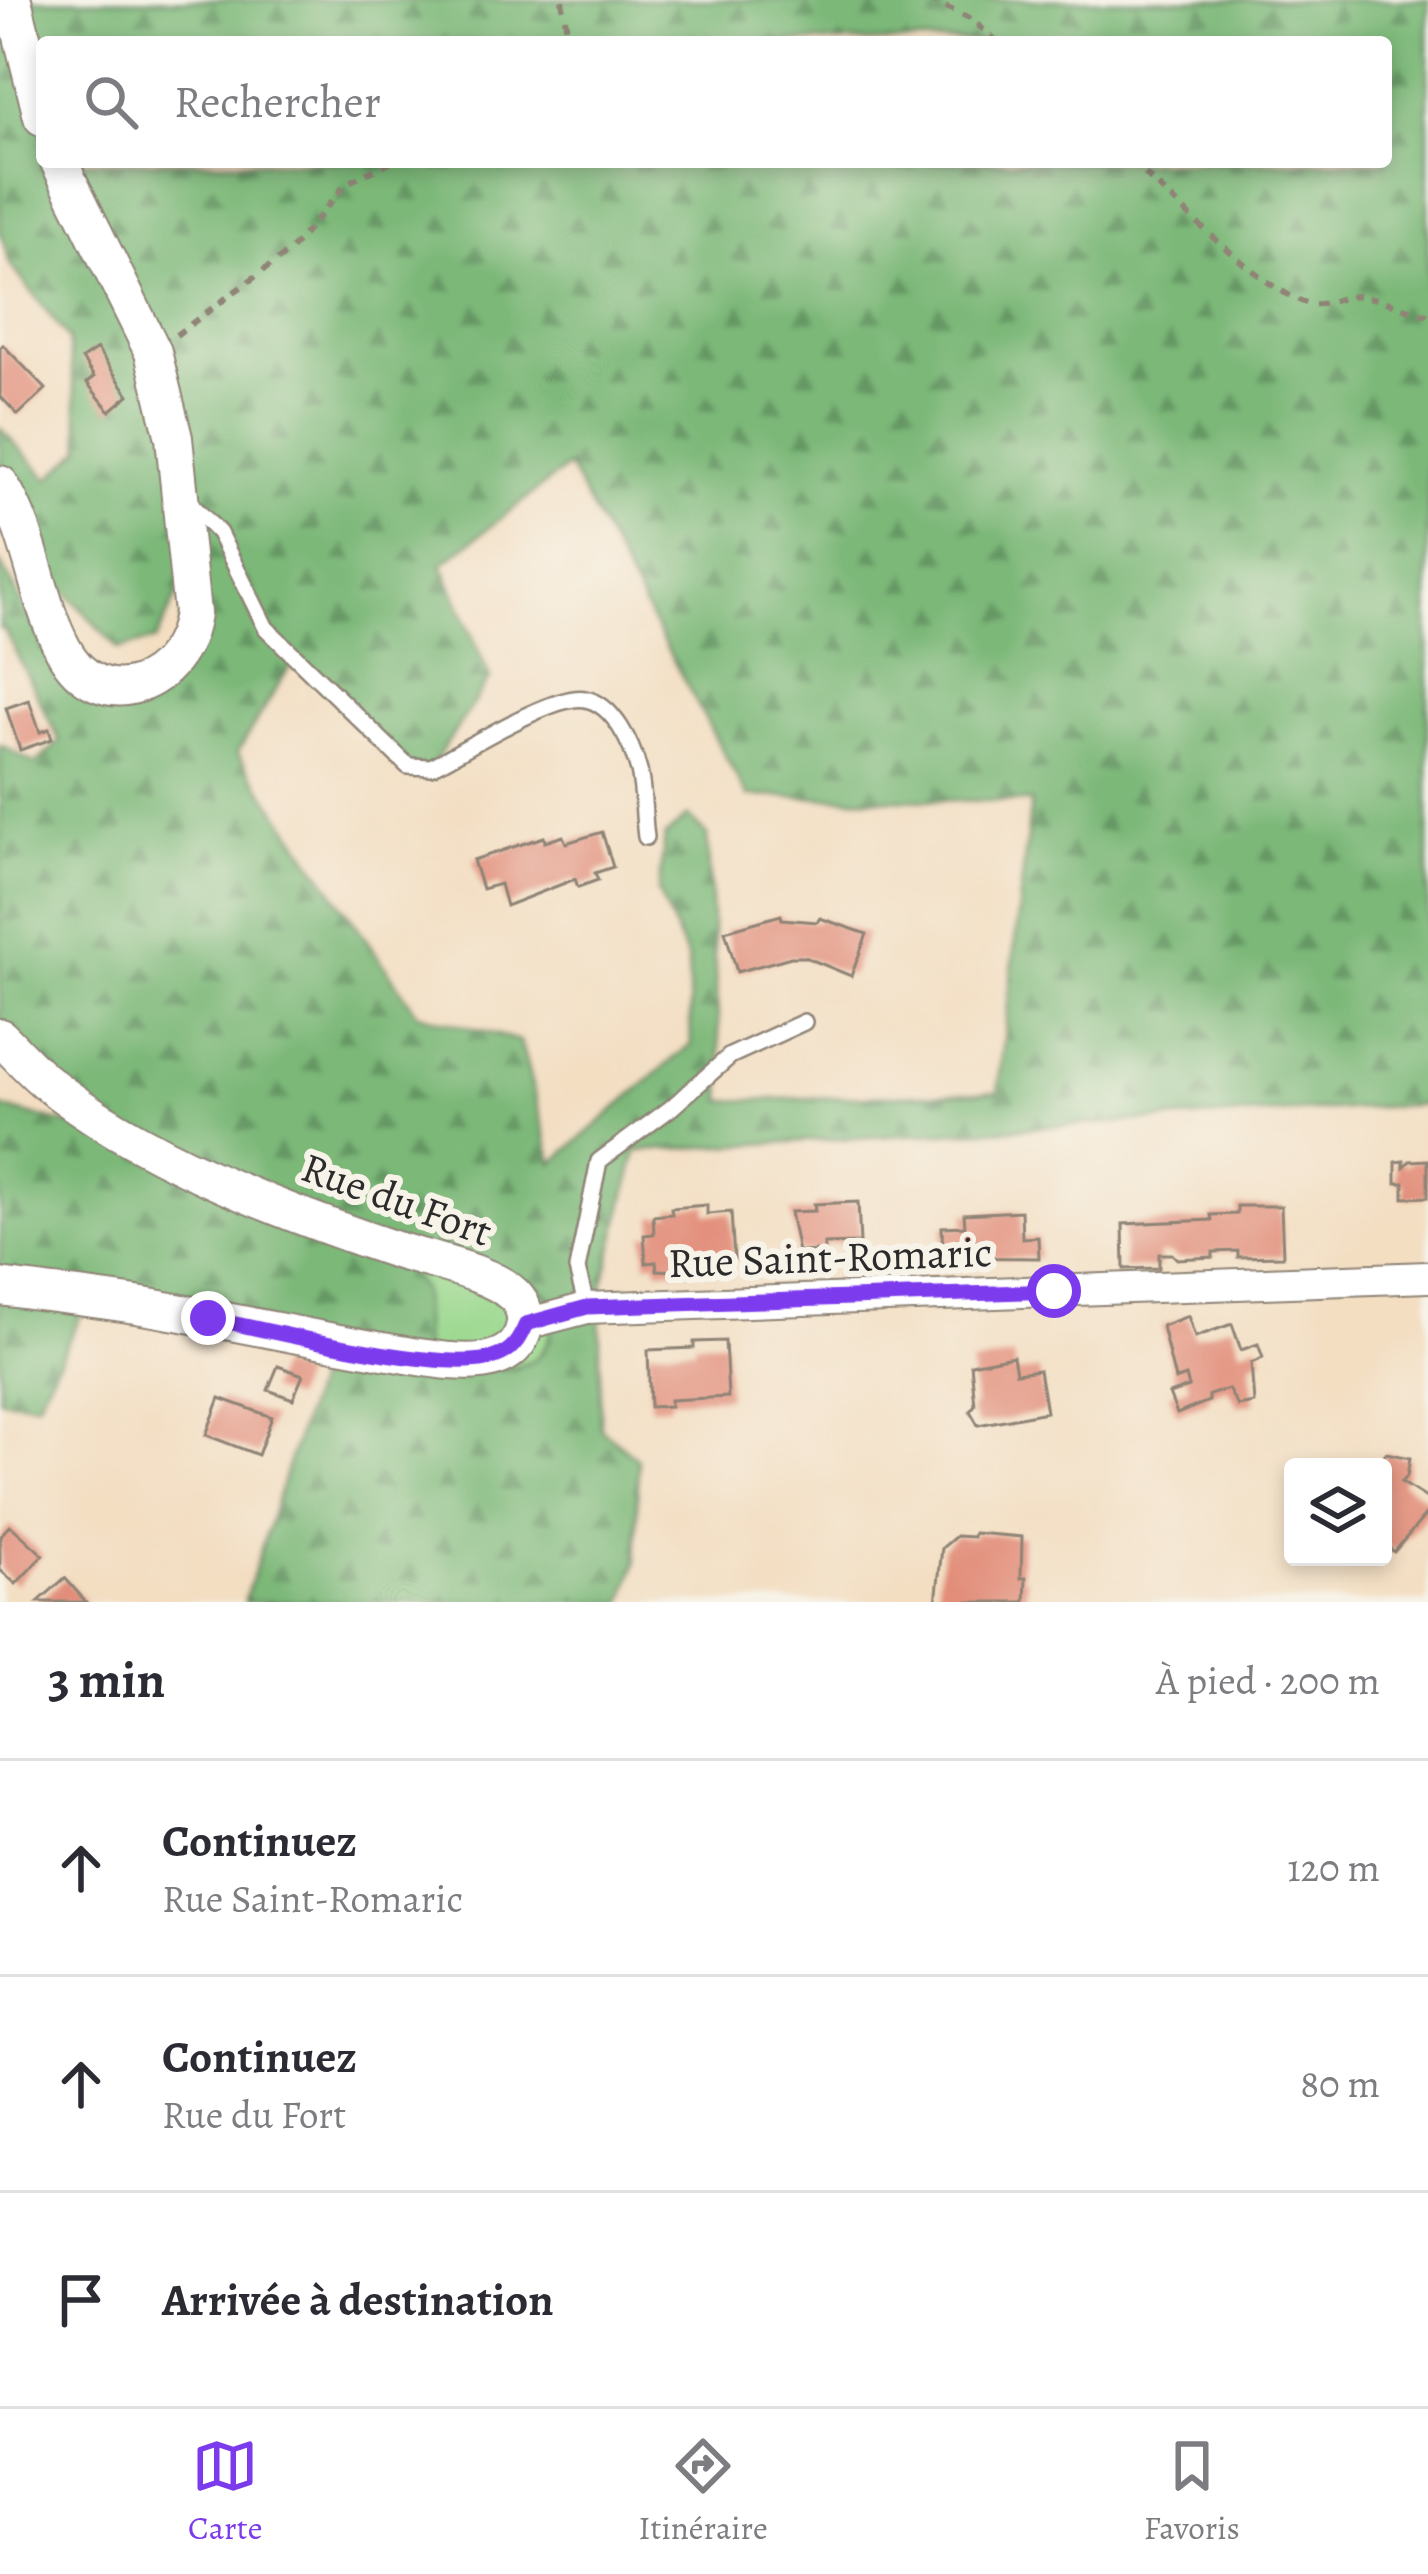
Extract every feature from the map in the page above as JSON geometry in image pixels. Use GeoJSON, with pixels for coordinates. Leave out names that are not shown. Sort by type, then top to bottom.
{"type":"FeatureCollection","features":[{"type":"Feature","properties":{"kind":"street"},"geometry":{"type":"LineString","coordinates":[[14,0],[36,92]]}},
{"type":"Feature","properties":{"kind":"street"},"geometry":{"type":"LineString","coordinates":[[0,484],[28,541],[63,650],[78,669],[101,685],[113,686],[150,680],[166,671],[189,633],[192,613],[173,438],[153,352],[62,168]]}},
{"type":"Feature","properties":{"kind":"street","name":"Rue du Fort"},"geometry":{"type":"LineString","coordinates":[[0,1036],[44,1080],[131,1140],[386,1247],[489,1280],[516,1297],[526,1324]]}},
{"type":"Feature","properties":{"kind":"street","name":"Rue Saint-Romaric"},"geometry":{"type":"LineString","coordinates":[[526,1324],[587,1307],[1428,1277]]}},
{"type":"Feature","properties":{"kind":"street"},"geometry":{"type":"LineString","coordinates":[[0,1287],[168,1310],[328,1343],[453,1362],[475,1362],[507,1352],[519,1341],[526,1324]]}},
{"type":"Feature","properties":{"kind":"lane"},"geometry":{"type":"LineString","coordinates":[[180,493],[219,532],[266,628],[408,766],[431,767],[557,701],[586,699],[608,711],[626,738],[639,772],[646,837]]}},
{"type":"Feature","properties":{"kind":"lane"},"geometry":{"type":"LineString","coordinates":[[587,1307],[578,1269],[599,1161],[671,1108],[730,1056],[804,1022]]}},
{"type":"Feature","properties":{"kind":"path"},"geometry":{"type":"LineString","coordinates":[[562,0],[568,36]]}},
{"type":"Feature","properties":{"kind":"path"},"geometry":{"type":"LineString","coordinates":[[929,0],[970,18],[990,36]]}},
{"type":"Feature","properties":{"kind":"path"},"geometry":{"type":"LineString","coordinates":[[153,352],[290,251],[347,183],[378,168]]}},
{"type":"Feature","properties":{"kind":"path"},"geometry":{"type":"LineString","coordinates":[[1139,168],[1228,253],[1287,294],[1310,304],[1361,296],[1428,315]]}},
{"type":"Feature","properties":{"kind":"green space"},"geometry":{"type":"Polygon","coordinates":[[[0,0],[1428,0],[1428,1104],[637,1151],[600,1297],[600,1428],[638,1459],[636,1563],[623,1602],[244,1602],[327,1344],[89,1299],[37,1403],[0,1399],[0,1107],[126,1139],[0,1037],[0,745],[36,764],[60,741],[0,629],[0,562],[63,679],[100,708],[142,703],[178,655],[186,576],[156,640],[118,649],[54,579],[0,467],[0,428],[49,479],[82,448],[68,338],[10,264],[0,230],[0,0]],[[568,466],[442,564],[490,678],[431,767],[408,766],[296,656],[237,753],[418,1014],[520,1041],[553,1163],[691,1044],[688,960],[658,892],[665,836],[688,816],[707,835],[723,1101],[998,1092],[1031,802],[747,796],[568,466]],[[387,1248],[422,1289],[424,1357],[499,1369],[533,1360],[545,1348],[552,1307],[547,1294],[537,1287],[498,1273],[387,1248]]]}},
{"type":"Feature","properties":{"kind":"green space"},"geometry":{"type":"Polygon","coordinates":[[[386,1247],[528,1280],[550,1305],[553,1319],[545,1346],[534,1359],[500,1369],[423,1357],[386,1247]]]}},
{"type":"Feature","properties":{"kind":"building"},"geometry":{"type":"Polygon","coordinates":[[[3,345],[46,389],[18,415],[0,396],[3,345]]]}},
{"type":"Feature","properties":{"kind":"building"},"geometry":{"type":"Polygon","coordinates":[[[97,349],[129,395],[110,411],[87,383],[94,377],[82,359],[97,349]]]}},
{"type":"Feature","properties":{"kind":"building"},"geometry":{"type":"Polygon","coordinates":[[[29,700],[40,732],[49,729],[52,739],[20,750],[6,708],[29,700]]]}},
{"type":"Feature","properties":{"kind":"building"},"geometry":{"type":"Polygon","coordinates":[[[602,832],[613,867],[595,873],[598,880],[578,887],[575,879],[506,906],[500,884],[482,889],[473,860],[544,837],[545,842],[563,836],[566,843],[602,832]]]}},
{"type":"Feature","properties":{"kind":"building"},"geometry":{"type":"Polygon","coordinates":[[[781,915],[782,919],[817,922],[820,918],[867,934],[851,976],[805,957],[737,972],[725,931],[781,915]]]}},
{"type":"Feature","properties":{"kind":"building"},"geometry":{"type":"Polygon","coordinates":[[[1428,1160],[1428,1197],[1404,1198],[1404,1183],[1396,1183],[1396,1162],[1404,1161],[1404,1167],[1410,1161],[1428,1160]]]}},
{"type":"Feature","properties":{"kind":"building"},"geometry":{"type":"Polygon","coordinates":[[[858,1202],[860,1243],[824,1244],[824,1251],[798,1252],[790,1212],[815,1211],[814,1204],[858,1202]]]}},
{"type":"Feature","properties":{"kind":"building"},"geometry":{"type":"Polygon","coordinates":[[[707,1205],[707,1214],[731,1212],[734,1259],[696,1262],[697,1270],[679,1271],[657,1270],[656,1262],[646,1263],[644,1235],[654,1234],[653,1216],[672,1214],[671,1208],[707,1205]]]}},
{"type":"Feature","properties":{"kind":"building"},"geometry":{"type":"Polygon","coordinates":[[[1237,1206],[1281,1206],[1283,1256],[1238,1257],[1238,1251],[1177,1259],[1159,1254],[1159,1268],[1124,1269],[1123,1224],[1212,1220],[1211,1215],[1237,1214],[1237,1206]]]}},
{"type":"Feature","properties":{"kind":"building"},"geometry":{"type":"Polygon","coordinates":[[[1021,1211],[1022,1238],[1038,1237],[1039,1258],[943,1257],[942,1227],[965,1226],[964,1214],[1021,1211]]]}},
{"type":"Feature","properties":{"kind":"building"},"geometry":{"type":"Polygon","coordinates":[[[1188,1316],[1195,1337],[1232,1324],[1241,1350],[1258,1344],[1263,1358],[1251,1363],[1254,1403],[1238,1406],[1228,1389],[1177,1414],[1169,1394],[1189,1387],[1186,1376],[1175,1380],[1162,1326],[1188,1316]]]}},
{"type":"Feature","properties":{"kind":"building"},"geometry":{"type":"Polygon","coordinates":[[[725,1341],[728,1397],[670,1400],[670,1406],[650,1407],[648,1350],[725,1341]]]}},
{"type":"Feature","properties":{"kind":"building"},"geometry":{"type":"Polygon","coordinates":[[[1013,1356],[1016,1373],[1039,1370],[1046,1412],[978,1425],[970,1411],[975,1405],[971,1364],[1013,1356]]]}},
{"type":"Feature","properties":{"kind":"building"},"geometry":{"type":"Polygon","coordinates":[[[278,1366],[303,1375],[293,1399],[268,1390],[278,1366]]]}},
{"type":"Feature","properties":{"kind":"building"},"geometry":{"type":"Polygon","coordinates":[[[220,1398],[272,1417],[258,1455],[206,1435],[220,1398]]]}},
{"type":"Feature","properties":{"kind":"building"},"geometry":{"type":"Polygon","coordinates":[[[1386,1453],[1410,1458],[1401,1482],[1428,1499],[1428,1512],[1394,1552],[1392,1458],[1382,1458],[1386,1453]]]}},
{"type":"Feature","properties":{"kind":"building"},"geometry":{"type":"Polygon","coordinates":[[[10,1525],[43,1555],[16,1584],[0,1570],[0,1536],[10,1525]]]}},
{"type":"Feature","properties":{"kind":"building"},"geometry":{"type":"Polygon","coordinates":[[[974,1533],[1022,1537],[1025,1602],[936,1602],[942,1548],[956,1536],[973,1537],[974,1533]]]}},
{"type":"Feature","properties":{"kind":"building"},"geometry":{"type":"Polygon","coordinates":[[[65,1578],[86,1602],[38,1602],[65,1578]]]}},
{"type":"Feature","properties":{"kind":"route"},"geometry":{"type":"LineString","coordinates":[[208,1318],[328,1343],[475,1362],[507,1352],[519,1341],[526,1324],[587,1307],[1054,1291]]}}]}
